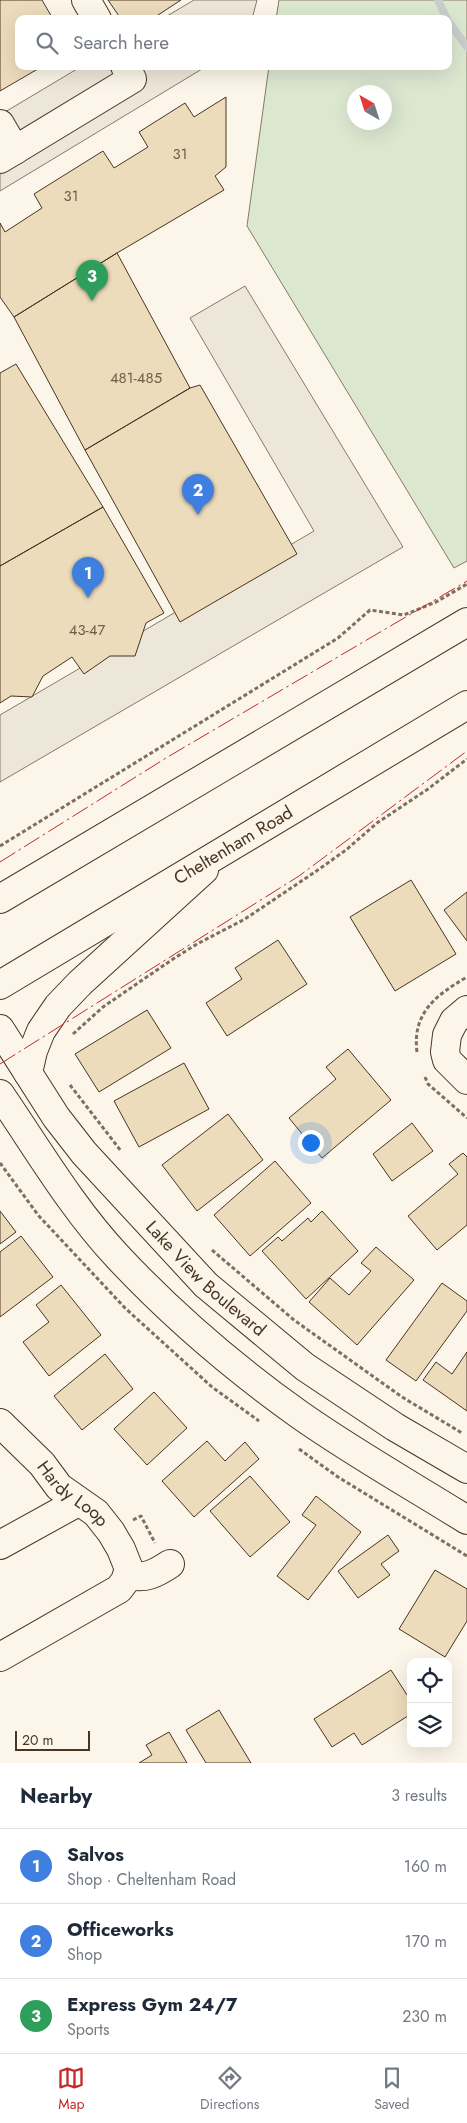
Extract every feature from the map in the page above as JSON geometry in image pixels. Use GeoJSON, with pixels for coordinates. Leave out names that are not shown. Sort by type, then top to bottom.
{"type":"FeatureCollection","features":[{"type":"Feature","properties":{"kind":"street"},"geometry":{"type":"LineString","coordinates":[[86,0],[95,15]]}},
{"type":"Feature","properties":{"kind":"street"},"geometry":{"type":"LineString","coordinates":[[0,124],[8,155],[132,79],[127,70]]}},
{"type":"Feature","properties":{"kind":"street"},"geometry":{"type":"LineString","coordinates":[[0,899],[467,622]]}},
{"type":"Feature","properties":{"kind":"street","name":"Cheltenham Road"},"geometry":{"type":"LineString","coordinates":[[0,985],[467,705]]}},
{"type":"Feature","properties":{"kind":"street"},"geometry":{"type":"LineString","coordinates":[[28,1073],[33,1051],[41,1031],[58,1006],[228,848]]}},
{"type":"Feature","properties":{"kind":"street"},"geometry":{"type":"LineString","coordinates":[[467,1010],[454,1021],[448,1035],[445,1052],[447,1060],[467,1080]]}},
{"type":"Feature","properties":{"kind":"street","name":"Lake View Boulevard"},"geometry":{"type":"LineString","coordinates":[[0,1029],[60,1123],[84,1153],[119,1194],[206,1285],[305,1367],[396,1427],[467,1469]]}},
{"type":"Feature","properties":{"kind":"street"},"geometry":{"type":"LineString","coordinates":[[0,1094],[76,1204],[116,1255],[171,1311],[214,1349],[302,1416],[467,1520]]}},
{"type":"Feature","properties":{"kind":"street"},"geometry":{"type":"LineString","coordinates":[[0,1120],[33,1142]]}},
{"type":"Feature","properties":{"kind":"street"},"geometry":{"type":"LineString","coordinates":[[33,1142],[60,1123]]}},
{"type":"Feature","properties":{"kind":"street","name":"Hardy Loop"},"geometry":{"type":"LineString","coordinates":[[0,1423],[42,1464],[59,1487],[96,1513],[111,1532],[125,1559],[129,1569],[128,1575]]}},
{"type":"Feature","properties":{"kind":"street"},"geometry":{"type":"LineString","coordinates":[[0,1545],[78,1502]]}},
{"type":"Feature","properties":{"kind":"street"},"geometry":{"type":"LineString","coordinates":[[0,1657],[120,1588],[128,1575],[146,1577],[170,1564]]}},
{"type":"Feature","properties":{"kind":"path"},"geometry":{"type":"LineString","coordinates":[[0,846],[338,638],[370,610],[404,615],[436,602],[467,584]]}},
{"type":"Feature","properties":{"kind":"path"},"geometry":{"type":"LineString","coordinates":[[70,1038],[103,1007],[197,944],[245,919],[315,872],[346,850],[377,823],[428,789],[467,759]]}},
{"type":"Feature","properties":{"kind":"path"},"geometry":{"type":"LineString","coordinates":[[69,1084],[123,1154]]}},
{"type":"Feature","properties":{"kind":"path"},"geometry":{"type":"LineString","coordinates":[[206,1244],[294,1320],[402,1397],[467,1436]]}},
{"type":"Feature","properties":{"kind":"green space"},"geometry":{"type":"Polygon","coordinates":[[[279,0],[467,0],[467,561],[454,568],[247,226],[268,70],[452,70],[452,15],[277,15],[279,0]]]}},
{"type":"Feature","properties":{"kind":"shaded area"},"geometry":{"type":"Polygon","coordinates":[[[194,0],[257,0],[253,15],[169,15],[194,0]]]}},
{"type":"Feature","properties":{"kind":"shaded area"},"geometry":{"type":"Polygon","coordinates":[[[75,70],[200,70],[0,191],[0,115],[75,70]]]}},
{"type":"Feature","properties":{"kind":"shaded area"},"geometry":{"type":"Polygon","coordinates":[[[245,286],[403,547],[0,782],[0,715],[314,531],[190,318],[245,286]]]}},
{"type":"Feature","properties":{"kind":"building"},"geometry":{"type":"Polygon","coordinates":[[[0,0],[42,0],[51,15],[15,15],[15,70],[36,70],[0,91],[0,0]]]}},
{"type":"Feature","properties":{"kind":"building"},"geometry":{"type":"Polygon","coordinates":[[[108,0],[181,0],[158,15],[118,15],[108,0]]]}},
{"type":"Feature","properties":{"kind":"building"},"geometry":{"type":"Polygon","coordinates":[[[226,97],[226,167],[215,176],[224,190],[14,317],[0,297],[0,223],[5,232],[42,208],[34,194],[103,151],[114,168],[148,147],[139,132],[185,103],[194,117],[226,97]]]}},
{"type":"Feature","properties":{"kind":"building"},"geometry":{"type":"Polygon","coordinates":[[[117,253],[190,388],[85,450],[14,317],[117,253]]]}},
{"type":"Feature","properties":{"kind":"building"},"geometry":{"type":"Polygon","coordinates":[[[16,364],[103,507],[0,566],[0,373],[16,364]]]}},
{"type":"Feature","properties":{"kind":"building"},"geometry":{"type":"Polygon","coordinates":[[[200,385],[297,554],[180,622],[85,450],[190,388],[200,385]]]}},
{"type":"Feature","properties":{"kind":"building"},"geometry":{"type":"Polygon","coordinates":[[[103,507],[164,613],[146,623],[135,656],[110,656],[84,674],[72,657],[43,676],[32,697],[11,696],[0,703],[0,566],[103,507]]]}},
{"type":"Feature","properties":{"kind":"building"},"geometry":{"type":"Polygon","coordinates":[[[411,880],[456,954],[395,991],[350,917],[411,880]]]}},
{"type":"Feature","properties":{"kind":"building"},"geometry":{"type":"Polygon","coordinates":[[[467,892],[467,941],[444,910],[467,892]]]}},
{"type":"Feature","properties":{"kind":"building"},"geometry":{"type":"Polygon","coordinates":[[[278,940],[307,984],[227,1036],[206,1003],[242,979],[235,968],[278,940]]]}},
{"type":"Feature","properties":{"kind":"building"},"geometry":{"type":"Polygon","coordinates":[[[147,1010],[171,1048],[99,1092],[75,1054],[147,1010]]]}},
{"type":"Feature","properties":{"kind":"building"},"geometry":{"type":"Polygon","coordinates":[[[348,1049],[391,1100],[322,1158],[289,1118],[336,1079],[326,1067],[348,1049]]]}},
{"type":"Feature","properties":{"kind":"building"},"geometry":{"type":"Polygon","coordinates":[[[184,1063],[209,1109],[139,1147],[114,1101],[184,1063]]]}},
{"type":"Feature","properties":{"kind":"building"},"geometry":{"type":"Polygon","coordinates":[[[228,1114],[263,1160],[197,1211],[162,1165],[228,1114]]]}},
{"type":"Feature","properties":{"kind":"building"},"geometry":{"type":"Polygon","coordinates":[[[412,1123],[433,1151],[392,1181],[373,1154],[412,1123]]]}},
{"type":"Feature","properties":{"kind":"building"},"geometry":{"type":"Polygon","coordinates":[[[463,1153],[467,1157],[467,1225],[437,1250],[408,1216],[458,1174],[449,1164],[463,1153]]]}},
{"type":"Feature","properties":{"kind":"building"},"geometry":{"type":"Polygon","coordinates":[[[275,1161],[311,1203],[250,1256],[214,1215],[275,1161]]]}},
{"type":"Feature","properties":{"kind":"building"},"geometry":{"type":"Polygon","coordinates":[[[0,1211],[16,1232],[0,1244],[0,1211]]]}},
{"type":"Feature","properties":{"kind":"building"},"geometry":{"type":"Polygon","coordinates":[[[322,1211],[358,1251],[306,1299],[262,1251],[278,1237],[282,1241],[308,1218],[311,1222],[322,1211]]]}},
{"type":"Feature","properties":{"kind":"building"},"geometry":{"type":"Polygon","coordinates":[[[21,1236],[53,1277],[0,1317],[0,1252],[21,1236]]]}},
{"type":"Feature","properties":{"kind":"building"},"geometry":{"type":"Polygon","coordinates":[[[376,1247],[414,1280],[357,1345],[309,1302],[330,1278],[349,1295],[371,1271],[361,1263],[376,1247]]]}},
{"type":"Feature","properties":{"kind":"building"},"geometry":{"type":"Polygon","coordinates":[[[442,1283],[467,1301],[467,1311],[416,1381],[386,1360],[442,1283]]]}},
{"type":"Feature","properties":{"kind":"building"},"geometry":{"type":"Polygon","coordinates":[[[61,1285],[101,1335],[49,1376],[23,1342],[49,1322],[36,1305],[61,1285]]]}},
{"type":"Feature","properties":{"kind":"building"},"geometry":{"type":"Polygon","coordinates":[[[467,1352],[467,1411],[423,1380],[436,1362],[452,1374],[467,1352]]]}},
{"type":"Feature","properties":{"kind":"building"},"geometry":{"type":"Polygon","coordinates":[[[105,1354],[133,1389],[82,1430],[54,1396],[105,1354]]]}},
{"type":"Feature","properties":{"kind":"building"},"geometry":{"type":"Polygon","coordinates":[[[154,1392],[187,1428],[147,1465],[114,1429],[154,1392]]]}},
{"type":"Feature","properties":{"kind":"building"},"geometry":{"type":"Polygon","coordinates":[[[207,1441],[225,1461],[245,1442],[259,1459],[194,1517],[162,1481],[207,1441]]]}},
{"type":"Feature","properties":{"kind":"building"},"geometry":{"type":"Polygon","coordinates":[[[250,1476],[290,1522],[250,1557],[210,1511],[250,1476]]]}},
{"type":"Feature","properties":{"kind":"building"},"geometry":{"type":"Polygon","coordinates":[[[316,1496],[361,1532],[308,1600],[277,1576],[316,1525],[302,1515],[316,1496]]]}},
{"type":"Feature","properties":{"kind":"building"},"geometry":{"type":"Polygon","coordinates":[[[388,1535],[399,1551],[381,1564],[390,1575],[358,1598],[338,1571],[388,1535]]]}},
{"type":"Feature","properties":{"kind":"building"},"geometry":{"type":"Polygon","coordinates":[[[435,1570],[467,1589],[467,1621],[445,1657],[399,1629],[435,1570]]]}},
{"type":"Feature","properties":{"kind":"building"},"geometry":{"type":"Polygon","coordinates":[[[391,1670],[407,1695],[407,1717],[362,1745],[354,1733],[332,1747],[314,1719],[391,1670]]]}},
{"type":"Feature","properties":{"kind":"building"},"geometry":{"type":"Polygon","coordinates":[[[219,1710],[251,1763],[206,1763],[186,1730],[219,1710]]]}},
{"type":"Feature","properties":{"kind":"building"},"geometry":{"type":"Polygon","coordinates":[[[169,1732],[187,1763],[139,1763],[152,1755],[146,1745],[169,1732]]]}},
{"type":"Feature","properties":{"kind":"waterway"},"geometry":{"type":"LineString","coordinates":[[438,0],[445,15]]}},
{"type":"Feature","properties":{"kind":"waterway"},"geometry":{"type":"LineString","coordinates":[[452,26],[467,47]]}},
{"type":"Feature","properties":{"kind":"power"},"geometry":{"type":"LineString","coordinates":[[0,862],[166,758],[467,581]]}},
{"type":"Feature","properties":{"kind":"power"},"geometry":{"type":"LineString","coordinates":[[0,1064],[299,876],[467,751]]}},
{"type":"Feature","properties":{"kind":"place","name":"Express Gym 24/7"},"geometry":{"type":"Point","coordinates":[92,301]}},
{"type":"Feature","properties":{"kind":"place","name":"Officeworks"},"geometry":{"type":"Point","coordinates":[198,515]}},
{"type":"Feature","properties":{"kind":"place","name":"Salvos"},"geometry":{"type":"Point","coordinates":[88,598]}}]}
